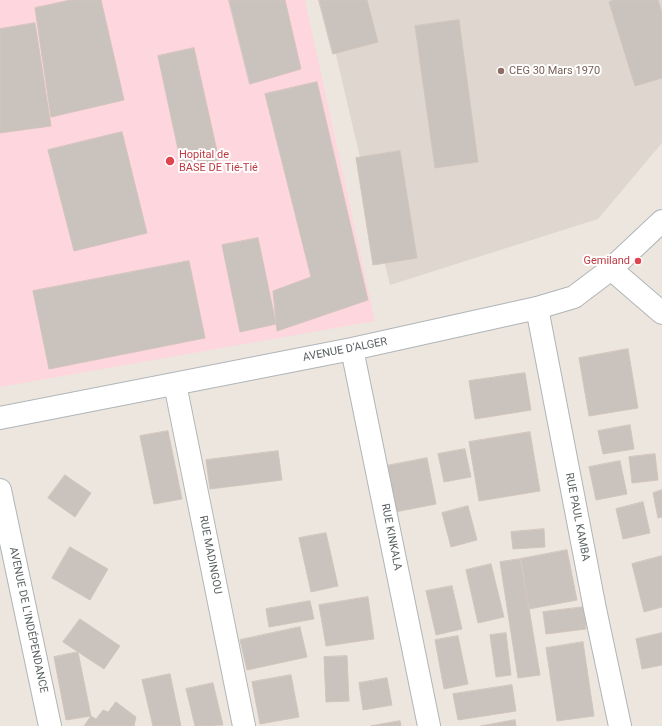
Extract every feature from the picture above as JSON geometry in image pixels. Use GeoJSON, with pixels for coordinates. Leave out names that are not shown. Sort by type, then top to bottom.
{"type":"FeatureCollection","features":[{"type":"Feature","properties":{"kind":"street","name":"AVENUE D'ALGER"},"geometry":{"type":"LineString","coordinates":[[0,418],[352,349],[537,308],[574,297],[611,269],[662,221]]}},
{"type":"Feature","properties":{"kind":"street"},"geometry":{"type":"LineString","coordinates":[[611,269],[662,313]]}},
{"type":"Feature","properties":{"kind":"street","name":"RUE PAUL KAMBA"},"geometry":{"type":"LineString","coordinates":[[537,308],[595,609],[620,726]]}},
{"type":"Feature","properties":{"kind":"street","name":"RUE KINKALA"},"geometry":{"type":"LineString","coordinates":[[352,349],[429,726]]}},
{"type":"Feature","properties":{"kind":"street","name":"RUE MADINGOU"},"geometry":{"type":"LineString","coordinates":[[175,384],[244,726]]}},
{"type":"Feature","properties":{"kind":"street","name":"AVENUE DE L'INDÉPENDANCE"},"geometry":{"type":"LineString","coordinates":[[0,490],[50,726]]}},
{"type":"Feature","properties":{"kind":"shaded area","name":"Hopital de BASE DE Tié-Tié"},"geometry":{"type":"Polygon","coordinates":[[[0,0],[305,0],[375,321],[0,387],[0,0]]]}},
{"type":"Feature","properties":{"kind":"shaded area","name":"CEG 30 Mars 1970"},"geometry":{"type":"Polygon","coordinates":[[[323,0],[662,0],[662,143],[598,219],[390,285],[323,0]]]}},
{"type":"Feature","properties":{"kind":"building"},"geometry":{"type":"Polygon","coordinates":[[[71,0],[101,0],[124,100],[51,117],[35,8],[71,0]]]}},
{"type":"Feature","properties":{"kind":"building"},"geometry":{"type":"Polygon","coordinates":[[[229,0],[285,0],[301,69],[250,84],[229,0]]]}},
{"type":"Feature","properties":{"kind":"building"},"geometry":{"type":"Polygon","coordinates":[[[319,0],[367,0],[378,42],[333,54],[319,0]]]}},
{"type":"Feature","properties":{"kind":"building"},"geometry":{"type":"Polygon","coordinates":[[[615,0],[658,0],[662,13],[662,78],[635,86],[609,2],[615,0]]]}},
{"type":"Feature","properties":{"kind":"building"},"geometry":{"type":"Polygon","coordinates":[[[459,20],[478,162],[435,168],[415,26],[459,20]]]}},
{"type":"Feature","properties":{"kind":"building"},"geometry":{"type":"Polygon","coordinates":[[[35,23],[51,126],[0,133],[0,29],[35,23]]]}},
{"type":"Feature","properties":{"kind":"building"},"geometry":{"type":"Polygon","coordinates":[[[194,48],[219,160],[182,168],[158,56],[194,48]]]}},
{"type":"Feature","properties":{"kind":"building"},"geometry":{"type":"Polygon","coordinates":[[[317,82],[368,300],[277,331],[273,291],[311,277],[265,94],[317,82]]]}},
{"type":"Feature","properties":{"kind":"building"},"geometry":{"type":"Polygon","coordinates":[[[122,132],[147,233],[74,251],[48,150],[122,132]]]}},
{"type":"Feature","properties":{"kind":"building"},"geometry":{"type":"Polygon","coordinates":[[[400,151],[417,258],[373,265],[356,158],[400,151]]]}},
{"type":"Feature","properties":{"kind":"building"},"geometry":{"type":"Polygon","coordinates":[[[258,238],[276,324],[240,332],[222,245],[258,238]]]}},
{"type":"Feature","properties":{"kind":"building"},"geometry":{"type":"Polygon","coordinates":[[[189,261],[205,338],[49,369],[33,291],[189,261]]]}},
{"type":"Feature","properties":{"kind":"building"},"geometry":{"type":"Polygon","coordinates":[[[628,349],[638,408],[589,416],[579,358],[628,349]]]}},
{"type":"Feature","properties":{"kind":"building"},"geometry":{"type":"Polygon","coordinates":[[[525,373],[531,410],[475,419],[469,381],[525,373]]]}},
{"type":"Feature","properties":{"kind":"building"},"geometry":{"type":"Polygon","coordinates":[[[630,425],[634,449],[603,454],[598,431],[630,425]]]}},
{"type":"Feature","properties":{"kind":"building"},"geometry":{"type":"Polygon","coordinates":[[[168,431],[182,499],[154,504],[140,436],[168,431]]]}},
{"type":"Feature","properties":{"kind":"building"},"geometry":{"type":"Polygon","coordinates":[[[530,432],[540,491],[479,501],[469,442],[530,432]]]}},
{"type":"Feature","properties":{"kind":"building"},"geometry":{"type":"Polygon","coordinates":[[[465,449],[471,477],[444,482],[438,454],[465,449]]]}},
{"type":"Feature","properties":{"kind":"building"},"geometry":{"type":"Polygon","coordinates":[[[278,451],[282,480],[210,489],[206,460],[278,451]]]}},
{"type":"Feature","properties":{"kind":"building"},"geometry":{"type":"Polygon","coordinates":[[[655,454],[658,480],[632,483],[629,457],[655,454]]]}},
{"type":"Feature","properties":{"kind":"building"},"geometry":{"type":"Polygon","coordinates":[[[427,458],[436,504],[395,512],[386,466],[427,458]]]}},
{"type":"Feature","properties":{"kind":"building"},"geometry":{"type":"Polygon","coordinates":[[[620,461],[627,494],[596,500],[589,467],[620,461]]]}},
{"type":"Feature","properties":{"kind":"building"},"geometry":{"type":"Polygon","coordinates":[[[65,475],[91,493],[75,517],[48,498],[65,475]]]}},
{"type":"Feature","properties":{"kind":"building"},"geometry":{"type":"Polygon","coordinates":[[[662,490],[662,517],[658,518],[653,493],[662,490]]]}},
{"type":"Feature","properties":{"kind":"building"},"geometry":{"type":"Polygon","coordinates":[[[643,502],[650,533],[623,539],[616,509],[643,502]]]}},
{"type":"Feature","properties":{"kind":"building"},"geometry":{"type":"Polygon","coordinates":[[[468,506],[477,540],[451,547],[442,513],[468,506]]]}},
{"type":"Feature","properties":{"kind":"building"},"geometry":{"type":"Polygon","coordinates":[[[544,529],[545,547],[513,549],[511,532],[544,529]]]}},
{"type":"Feature","properties":{"kind":"building"},"geometry":{"type":"Polygon","coordinates":[[[326,533],[338,586],[311,592],[299,538],[326,533]]]}},
{"type":"Feature","properties":{"kind":"building"},"geometry":{"type":"Polygon","coordinates":[[[70,547],[108,569],[90,600],[52,578],[70,547]]]}},
{"type":"Feature","properties":{"kind":"building"},"geometry":{"type":"Polygon","coordinates":[[[567,550],[577,600],[529,609],[520,559],[567,550]]]}},
{"type":"Feature","properties":{"kind":"building"},"geometry":{"type":"Polygon","coordinates":[[[662,556],[662,607],[644,612],[632,564],[662,556]]]}},
{"type":"Feature","properties":{"kind":"building"},"geometry":{"type":"Polygon","coordinates":[[[521,559],[540,675],[518,678],[500,562],[521,559]]]}},
{"type":"Feature","properties":{"kind":"building"},"geometry":{"type":"Polygon","coordinates":[[[491,564],[504,617],[478,623],[466,570],[491,564]]]}},
{"type":"Feature","properties":{"kind":"building"},"geometry":{"type":"Polygon","coordinates":[[[452,586],[462,629],[436,635],[426,591],[452,586]]]}},
{"type":"Feature","properties":{"kind":"building"},"geometry":{"type":"Polygon","coordinates":[[[368,597],[374,639],[326,646],[319,605],[368,597]]]}},
{"type":"Feature","properties":{"kind":"building"},"geometry":{"type":"Polygon","coordinates":[[[310,601],[314,619],[269,627],[266,609],[310,601]]]}},
{"type":"Feature","properties":{"kind":"building"},"geometry":{"type":"Polygon","coordinates":[[[584,607],[586,629],[546,634],[543,612],[584,607]]]}},
{"type":"Feature","properties":{"kind":"building"},"geometry":{"type":"Polygon","coordinates":[[[80,619],[120,646],[104,669],[63,642],[80,619]]]}},
{"type":"Feature","properties":{"kind":"building"},"geometry":{"type":"Polygon","coordinates":[[[300,627],[307,657],[247,670],[240,640],[300,627]]]}},
{"type":"Feature","properties":{"kind":"building"},"geometry":{"type":"Polygon","coordinates":[[[506,633],[511,675],[496,677],[490,635],[506,633]]]}},
{"type":"Feature","properties":{"kind":"building"},"geometry":{"type":"Polygon","coordinates":[[[662,633],[662,665],[642,669],[636,639],[662,633]]]}},
{"type":"Feature","properties":{"kind":"building"},"geometry":{"type":"Polygon","coordinates":[[[458,636],[468,684],[444,689],[435,640],[458,636]]]}},
{"type":"Feature","properties":{"kind":"building"},"geometry":{"type":"Polygon","coordinates":[[[583,642],[594,716],[557,721],[546,648],[583,642]]]}},
{"type":"Feature","properties":{"kind":"building"},"geometry":{"type":"Polygon","coordinates":[[[78,652],[91,716],[66,720],[54,657],[78,652]]]}},
{"type":"Feature","properties":{"kind":"building"},"geometry":{"type":"Polygon","coordinates":[[[347,656],[349,701],[326,702],[324,657],[347,656]]]}},
{"type":"Feature","properties":{"kind":"building"},"geometry":{"type":"Polygon","coordinates":[[[170,674],[181,726],[153,726],[142,680],[170,674]]]}},
{"type":"Feature","properties":{"kind":"building"},"geometry":{"type":"Polygon","coordinates":[[[291,675],[299,717],[260,724],[252,682],[291,675]]]}},
{"type":"Feature","properties":{"kind":"building"},"geometry":{"type":"Polygon","coordinates":[[[387,678],[392,705],[363,710],[359,683],[387,678]]]}},
{"type":"Feature","properties":{"kind":"building"},"geometry":{"type":"Polygon","coordinates":[[[213,683],[223,725],[195,726],[186,689],[213,683]]]}},
{"type":"Feature","properties":{"kind":"building"},"geometry":{"type":"Polygon","coordinates":[[[512,685],[516,711],[458,720],[453,694],[512,685]]]}},
{"type":"Feature","properties":{"kind":"building"},"geometry":{"type":"Polygon","coordinates":[[[116,702],[136,717],[134,726],[84,726],[91,716],[96,719],[103,710],[108,712],[116,702]]]}},
{"type":"Feature","properties":{"kind":"building"},"geometry":{"type":"Polygon","coordinates":[[[515,720],[516,726],[481,726],[515,720]]]}},
{"type":"Feature","properties":{"kind":"building"},"geometry":{"type":"Polygon","coordinates":[[[400,721],[401,726],[371,726],[400,721]]]}},
{"type":"Feature","properties":{"kind":"place","name":"CEG 30 Mars 1970"},"geometry":{"type":"Point","coordinates":[501,71]}},
{"type":"Feature","properties":{"kind":"place","name":"Hopital de BASE DE Tié-Tié"},"geometry":{"type":"Point","coordinates":[170,161]}},
{"type":"Feature","properties":{"kind":"place","name":"Gemiland"},"geometry":{"type":"Point","coordinates":[638,261]}}]}
